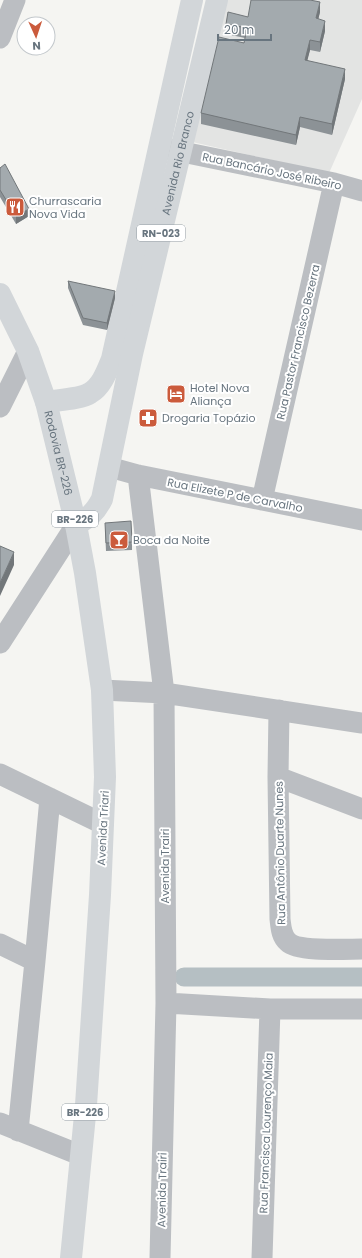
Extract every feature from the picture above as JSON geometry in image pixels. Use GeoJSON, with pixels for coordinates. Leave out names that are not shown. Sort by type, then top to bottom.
{"type":"FeatureCollection","features":[{"type":"Feature","properties":{"kind":"main road","name":"Avenida Rio Branco"},"geometry":{"type":"LineString","coordinates":[[46,402],[90,394],[97,388],[112,359],[192,0]]}},
{"type":"Feature","properties":{"kind":"main road","name":"Avenida Rio Branco"},"geometry":{"type":"LineString","coordinates":[[76,525],[88,518],[98,507],[102,499],[132,354],[217,0]]}},
{"type":"Feature","properties":{"kind":"main road"},"geometry":{"type":"LineString","coordinates":[[178,60],[201,65]]}},
{"type":"Feature","properties":{"kind":"main road","name":"Rodovia BR-226"},"geometry":{"type":"LineString","coordinates":[[0,294],[28,351],[46,402],[76,525],[85,573],[102,690]]}},
{"type":"Feature","properties":{"kind":"main road","name":"Avenida Triari"},"geometry":{"type":"LineString","coordinates":[[80,1155],[86,1105],[96,965],[103,824],[105,777],[102,690]]}},
{"type":"Feature","properties":{"kind":"main road","name":"BR-226"},"geometry":{"type":"LineString","coordinates":[[71,1258],[80,1155]]}},
{"type":"Feature","properties":{"kind":"street"},"geometry":{"type":"LineString","coordinates":[[0,38],[15,0]]}},
{"type":"Feature","properties":{"kind":"street","name":"Rua Bancário José Ribeiro"},"geometry":{"type":"LineString","coordinates":[[159,147],[334,183],[362,191]]}},
{"type":"Feature","properties":{"kind":"street","name":"Rua Pastor Francisco Bezerra"},"geometry":{"type":"LineString","coordinates":[[262,500],[334,183]]}},
{"type":"Feature","properties":{"kind":"street"},"geometry":{"type":"LineString","coordinates":[[0,407],[28,351]]}},
{"type":"Feature","properties":{"kind":"street","name":"Rua Elizete P de Carvalho"},"geometry":{"type":"LineString","coordinates":[[109,467],[138,475],[362,520]]}},
{"type":"Feature","properties":{"kind":"street","name":"Avenida Trairi"},"geometry":{"type":"LineString","coordinates":[[138,475],[164,693],[166,1003],[160,1258]]}},
{"type":"Feature","properties":{"kind":"street"},"geometry":{"type":"LineString","coordinates":[[0,643],[76,525]]}},
{"type":"Feature","properties":{"kind":"street"},"geometry":{"type":"LineString","coordinates":[[102,690],[164,693],[362,723]]}},
{"type":"Feature","properties":{"kind":"street","name":"Rua Antônio Duarte Nunes"},"geometry":{"type":"LineString","coordinates":[[280,710],[278,777],[280,919],[282,934],[289,943],[294,946],[304,948],[362,949]]}},
{"type":"Feature","properties":{"kind":"street"},"geometry":{"type":"LineString","coordinates":[[0,774],[103,824]]}},
{"type":"Feature","properties":{"kind":"street"},"geometry":{"type":"LineString","coordinates":[[278,777],[362,809]]}},
{"type":"Feature","properties":{"kind":"street"},"geometry":{"type":"LineString","coordinates":[[50,798],[35,961],[9,1127],[80,1155]]}},
{"type":"Feature","properties":{"kind":"street"},"geometry":{"type":"LineString","coordinates":[[0,944],[35,961]]}},
{"type":"Feature","properties":{"kind":"street"},"geometry":{"type":"LineString","coordinates":[[166,1003],[270,1008],[362,1009]]}},
{"type":"Feature","properties":{"kind":"street","name":"Rua Francisca Lourenço Maia"},"geometry":{"type":"LineString","coordinates":[[262,1258],[270,1008]]}},
{"type":"Feature","properties":{"kind":"shaded area"},"geometry":{"type":"Polygon","coordinates":[[[223,0],[362,0],[362,99],[329,173],[188,141],[225,13],[223,0]]]}},
{"type":"Feature","properties":{"kind":"building"},"geometry":{"type":"Polygon","coordinates":[[[251,0],[310,0],[320,2],[316,18],[325,21],[320,42],[310,40],[305,60],[345,69],[332,124],[300,117],[296,135],[201,113],[219,37],[244,43],[247,28],[226,24],[228,12],[248,17],[251,0]]]}},
{"type":"Feature","properties":{"kind":"building","name":"Churrascaria Nova Vida"},"geometry":{"type":"Polygon","coordinates":[[[5,164],[29,209],[16,216],[0,190],[0,168],[5,164]]]}},
{"type":"Feature","properties":{"kind":"building"},"geometry":{"type":"Polygon","coordinates":[[[68,281],[115,291],[107,323],[83,318],[68,281]]]}},
{"type":"Feature","properties":{"kind":"building","name":"Boca da Noite"},"geometry":{"type":"Polygon","coordinates":[[[131,521],[132,542],[106,543],[105,523],[131,521]]]}},
{"type":"Feature","properties":{"kind":"building"},"geometry":{"type":"Polygon","coordinates":[[[0,546],[14,552],[0,583],[0,546]]]}},
{"type":"Feature","properties":{"kind":"waterway"},"geometry":{"type":"LineString","coordinates":[[184,977],[362,977]]}},
{"type":"Feature","properties":{"kind":"place","name":"Churrascaria Nova Vida"},"geometry":{"type":"Point","coordinates":[15,207]}},
{"type":"Feature","properties":{"kind":"place","name":"Hotel Nova Aliança"},"geometry":{"type":"Point","coordinates":[176,394]}},
{"type":"Feature","properties":{"kind":"place","name":"Drogaria Topázio"},"geometry":{"type":"Point","coordinates":[148,418]}},
{"type":"Feature","properties":{"kind":"place","name":"Boca da Noite"},"geometry":{"type":"Point","coordinates":[119,540]}}]}
